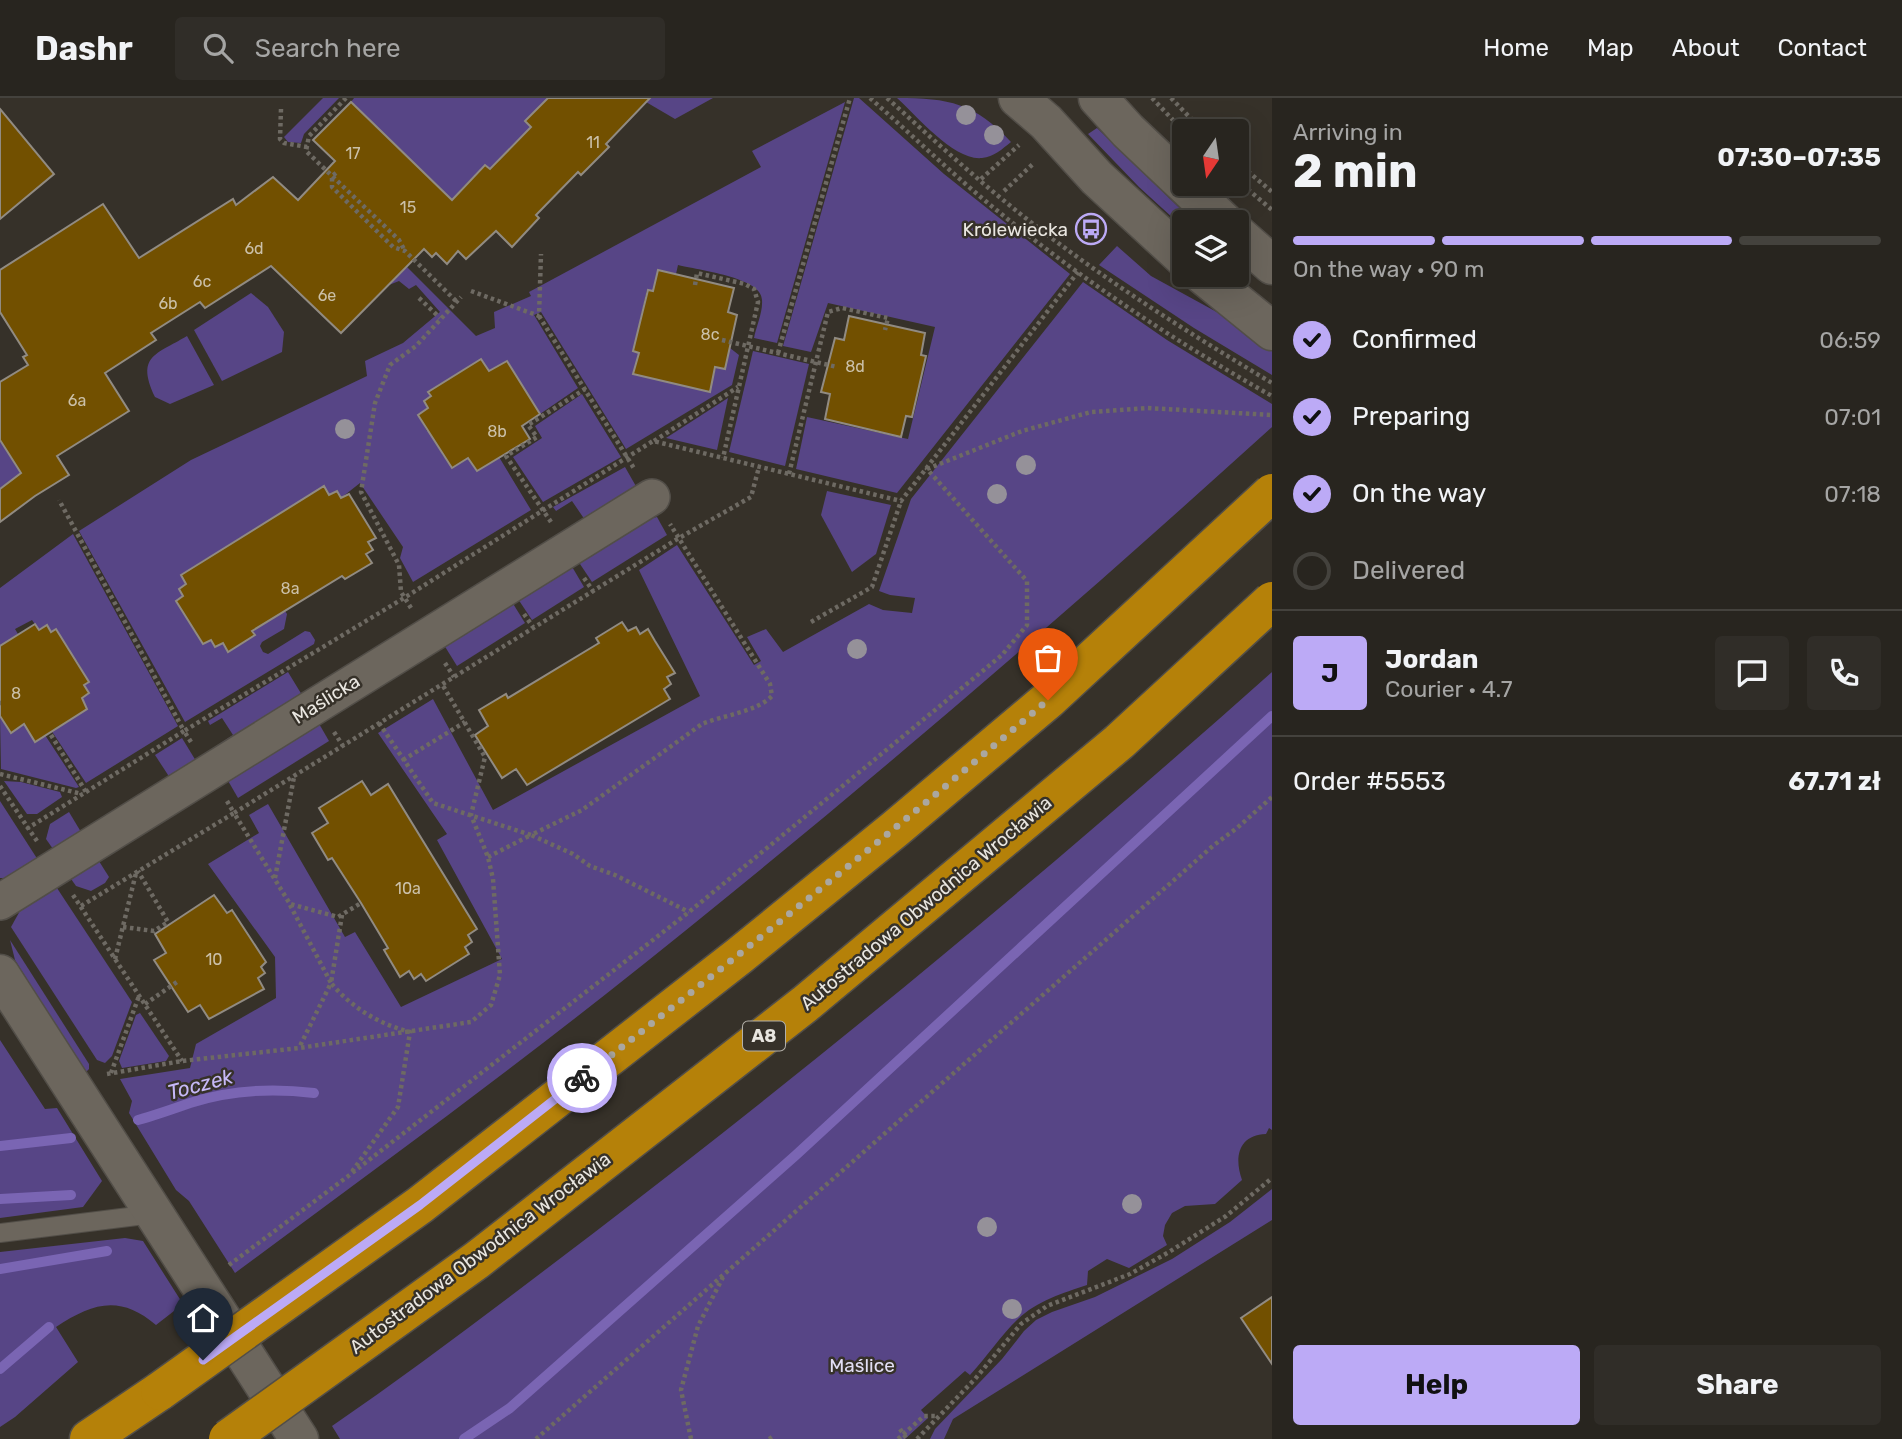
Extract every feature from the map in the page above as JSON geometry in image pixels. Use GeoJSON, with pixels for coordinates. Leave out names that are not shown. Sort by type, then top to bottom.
{"type":"FeatureCollection","features":[{"type":"Feature","properties":{"kind":"highway"},"geometry":{"type":"LineString","coordinates":[[89,1439],[420,1205],[750,947],[895,830],[1048,700],[1272,493]]}},
{"type":"Feature","properties":{"kind":"highway","name":"Autostradowa Obwodnica Wrocławia"},"geometry":{"type":"LineString","coordinates":[[228,1439],[477,1260],[805,1004],[1119,742],[1272,601]]}},
{"type":"Feature","properties":{"kind":"street"},"geometry":{"type":"LineString","coordinates":[[1018,98],[1045,122],[1097,178],[1172,247]]}},
{"type":"Feature","properties":{"kind":"street"},"geometry":{"type":"LineString","coordinates":[[1098,98],[1128,131],[1211,210]]}},
{"type":"Feature","properties":{"kind":"street"},"geometry":{"type":"LineString","coordinates":[[1249,245],[1272,265]]}},
{"type":"Feature","properties":{"kind":"street"},"geometry":{"type":"LineString","coordinates":[[1218,287],[1272,331]]}},
{"type":"Feature","properties":{"kind":"street","name":"Maślicka"},"geometry":{"type":"LineString","coordinates":[[0,902],[652,497]]}},
{"type":"Feature","properties":{"kind":"street"},"geometry":{"type":"LineString","coordinates":[[0,974],[299,1439]]}},
{"type":"Feature","properties":{"kind":"lane"},"geometry":{"type":"LineString","coordinates":[[0,1233],[153,1214]]}},
{"type":"Feature","properties":{"kind":"path"},"geometry":{"type":"LineString","coordinates":[[346,98],[309,136],[306,151],[334,175],[332,187],[393,247],[405,251],[459,299],[416,345],[390,365],[375,403],[361,492],[399,565],[404,598],[454,677]]}},
{"type":"Feature","properties":{"kind":"path"},"geometry":{"type":"LineString","coordinates":[[778,353],[850,98]]}},
{"type":"Feature","properties":{"kind":"path"},"geometry":{"type":"LineString","coordinates":[[870,98],[993,204],[1111,297],[1185,345],[1272,396]]}},
{"type":"Feature","properties":{"kind":"path"},"geometry":{"type":"LineString","coordinates":[[887,98],[952,158],[1096,270],[1191,334],[1272,383]]}},
{"type":"Feature","properties":{"kind":"path"},"geometry":{"type":"LineString","coordinates":[[1152,98],[1173,119]]}},
{"type":"Feature","properties":{"kind":"path"},"geometry":{"type":"LineString","coordinates":[[1171,98],[1191,119]]}},
{"type":"Feature","properties":{"kind":"path"},"geometry":{"type":"LineString","coordinates":[[281,109],[280,139],[284,143],[307,147]]}},
{"type":"Feature","properties":{"kind":"path"},"geometry":{"type":"LineString","coordinates":[[1004,191],[1036,161]]}},
{"type":"Feature","properties":{"kind":"path"},"geometry":{"type":"LineString","coordinates":[[1250,173],[1272,192]]}},
{"type":"Feature","properties":{"kind":"path"},"geometry":{"type":"LineString","coordinates":[[1250,191],[1272,210]]}},
{"type":"Feature","properties":{"kind":"path"},"geometry":{"type":"LineString","coordinates":[[488,857],[582,810],[702,724],[764,705],[772,696],[770,684],[763,671],[540,316],[541,254]]}},
{"type":"Feature","properties":{"kind":"path"},"geometry":{"type":"LineString","coordinates":[[811,622],[872,587],[901,501],[1078,272]]}},
{"type":"Feature","properties":{"kind":"path"},"geometry":{"type":"LineString","coordinates":[[695,285],[697,273],[745,284],[754,289],[758,302],[723,458]]}},
{"type":"Feature","properties":{"kind":"path"},"geometry":{"type":"LineString","coordinates":[[471,291],[540,316]]}},
{"type":"Feature","properties":{"kind":"path"},"geometry":{"type":"LineString","coordinates":[[419,298],[440,318]]}},
{"type":"Feature","properties":{"kind":"path"},"geometry":{"type":"LineString","coordinates":[[789,474],[828,312],[842,308],[888,318],[885,330]]}},
{"type":"Feature","properties":{"kind":"path"},"geometry":{"type":"LineString","coordinates":[[722,340],[837,367]]}},
{"type":"Feature","properties":{"kind":"path"},"geometry":{"type":"LineString","coordinates":[[404,598],[739,387]]}},
{"type":"Feature","properties":{"kind":"path"},"geometry":{"type":"LineString","coordinates":[[927,469],[1022,431],[1091,412],[1147,408],[1272,415]]}},
{"type":"Feature","properties":{"kind":"path"},"geometry":{"type":"LineString","coordinates":[[653,441],[901,501]]}},
{"type":"Feature","properties":{"kind":"path"},"geometry":{"type":"LineString","coordinates":[[722,512],[751,497],[759,467]]}},
{"type":"Feature","properties":{"kind":"path"},"geometry":{"type":"LineString","coordinates":[[226,1268],[690,912],[1002,655],[1027,625],[1027,581],[927,469]]}},
{"type":"Feature","properties":{"kind":"path"},"geometry":{"type":"LineString","coordinates":[[28,828],[184,731],[59,500]]}},
{"type":"Feature","properties":{"kind":"path"},"geometry":{"type":"LineString","coordinates":[[103,1074],[182,1060],[299,1048],[471,1022],[491,1005],[500,975],[493,879],[488,857],[471,816],[485,757],[442,684]]}},
{"type":"Feature","properties":{"kind":"path"},"geometry":{"type":"LineString","coordinates":[[403,760],[464,722]]}},
{"type":"Feature","properties":{"kind":"path"},"geometry":{"type":"LineString","coordinates":[[379,723],[433,803],[531,835],[573,854],[590,866],[615,874],[690,912]]}},
{"type":"Feature","properties":{"kind":"path"},"geometry":{"type":"LineString","coordinates":[[51,735],[84,793]]}},
{"type":"Feature","properties":{"kind":"path"},"geometry":{"type":"LineString","coordinates":[[0,774],[84,793]]}},
{"type":"Feature","properties":{"kind":"path"},"geometry":{"type":"LineString","coordinates":[[275,879],[294,776]]}},
{"type":"Feature","properties":{"kind":"path"},"geometry":{"type":"LineString","coordinates":[[0,786],[182,1060]]}},
{"type":"Feature","properties":{"kind":"path"},"geometry":{"type":"LineString","coordinates":[[536,1439],[1272,797]]}},
{"type":"Feature","properties":{"kind":"path"},"geometry":{"type":"LineString","coordinates":[[81,906],[234,813],[290,904],[331,984],[345,999],[367,1015],[394,1028],[410,1032]]}},
{"type":"Feature","properties":{"kind":"path"},"geometry":{"type":"LineString","coordinates":[[123,927],[154,931],[169,922],[137,872]]}},
{"type":"Feature","properties":{"kind":"path"},"geometry":{"type":"LineString","coordinates":[[115,959],[137,872]]}},
{"type":"Feature","properties":{"kind":"path"},"geometry":{"type":"LineString","coordinates":[[290,904],[338,917],[361,903]]}},
{"type":"Feature","properties":{"kind":"path"},"geometry":{"type":"LineString","coordinates":[[299,1048],[331,984],[342,915]]}},
{"type":"Feature","properties":{"kind":"path"},"geometry":{"type":"LineString","coordinates":[[145,1004],[177,982]]}},
{"type":"Feature","properties":{"kind":"path"},"geometry":{"type":"LineString","coordinates":[[111,1073],[139,995]]}},
{"type":"Feature","properties":{"kind":"path"},"geometry":{"type":"LineString","coordinates":[[347,1177],[398,1107],[410,1032]]}},
{"type":"Feature","properties":{"kind":"path"},"geometry":{"type":"LineString","coordinates":[[917,1439],[975,1379],[1021,1324],[1047,1306],[1130,1274],[1169,1252],[1226,1216],[1272,1178]]}},
{"type":"Feature","properties":{"kind":"path"},"geometry":{"type":"LineString","coordinates":[[691,1439],[681,1390],[698,1326],[725,1273]]}},
{"type":"Feature","properties":{"kind":"path"},"geometry":{"type":"LineString","coordinates":[[898,1439],[924,1416],[937,1416]]}},
{"type":"Feature","properties":{"kind":"green space"},"geometry":{"type":"Polygon","coordinates":[[[323,98],[339,98],[304,134],[301,143],[288,142],[284,137],[323,98]]]}},
{"type":"Feature","properties":{"kind":"green space"},"geometry":{"type":"Polygon","coordinates":[[[354,98],[548,98],[531,127],[490,169],[485,165],[461,189],[455,203],[351,102],[354,98]]]}},
{"type":"Feature","properties":{"kind":"green space"},"geometry":{"type":"Polygon","coordinates":[[[650,98],[713,98],[675,119],[646,102],[650,98]]]}},
{"type":"Feature","properties":{"kind":"green space"},"geometry":{"type":"Polygon","coordinates":[[[854,98],[859,98],[944,174],[1070,274],[897,493],[796,469],[807,417],[908,439],[935,327],[828,303],[811,352],[783,346],[854,98]]]}},
{"type":"Feature","properties":{"kind":"green space"},"geometry":{"type":"Polygon","coordinates":[[[897,98],[932,99],[960,105],[985,119],[1011,142],[990,156],[971,157],[936,136],[897,98]]]}},
{"type":"Feature","properties":{"kind":"green space"},"geometry":{"type":"Polygon","coordinates":[[[845,102],[777,343],[754,338],[762,300],[759,292],[752,286],[727,276],[678,265],[676,274],[658,270],[653,291],[647,290],[633,351],[639,353],[633,374],[709,391],[716,367],[730,348],[739,355],[732,385],[626,449],[541,312],[534,315],[578,388],[540,414],[507,361],[489,372],[481,359],[429,391],[431,396],[424,402],[428,408],[418,415],[427,431],[432,429],[446,450],[442,454],[452,467],[468,458],[477,471],[499,457],[531,510],[413,582],[400,558],[403,547],[360,483],[341,498],[337,491],[329,495],[324,487],[265,523],[245,543],[241,537],[224,548],[227,553],[207,558],[181,575],[186,584],[179,589],[183,596],[176,601],[203,644],[211,640],[215,647],[223,643],[229,652],[255,635],[251,628],[283,608],[287,614],[284,629],[262,642],[260,646],[263,652],[268,654],[305,631],[310,632],[315,640],[314,644],[185,722],[79,531],[191,460],[367,376],[365,361],[403,343],[440,312],[416,285],[409,289],[399,281],[389,285],[395,255],[476,336],[495,328],[494,312],[531,296],[529,292],[761,167],[752,151],[845,102]]]}},
{"type":"Feature","properties":{"kind":"green space"},"geometry":{"type":"Polygon","coordinates":[[[1097,128],[1182,210],[1172,210],[1172,217],[1088,134],[1097,128]]]}},
{"type":"Feature","properties":{"kind":"green space"},"geometry":{"type":"Polygon","coordinates":[[[1117,246],[1151,276],[1224,316],[1272,350],[1272,375],[1194,328],[1099,265],[1117,246]]]}},
{"type":"Feature","properties":{"kind":"green space"},"geometry":{"type":"Polygon","coordinates":[[[1083,282],[1167,340],[1272,404],[1272,427],[1027,645],[692,926],[560,1030],[235,1273],[189,1201],[176,1190],[129,1113],[132,1101],[120,1079],[190,1068],[196,1044],[276,998],[275,957],[208,864],[259,833],[249,815],[268,804],[345,937],[355,932],[401,1007],[502,959],[437,840],[447,834],[378,733],[433,699],[493,810],[700,696],[639,570],[677,545],[754,665],[761,661],[747,637],[766,629],[783,652],[869,604],[883,610],[912,613],[915,598],[879,591],[911,499],[1083,282]]]}},
{"type":"Feature","properties":{"kind":"green space"},"geometry":{"type":"Polygon","coordinates":[[[251,293],[268,307],[284,332],[282,352],[222,381],[194,330],[251,293]]]}},
{"type":"Feature","properties":{"kind":"green space"},"geometry":{"type":"Polygon","coordinates":[[[187,336],[214,385],[170,404],[155,397],[147,373],[148,365],[158,353],[187,336]]]}},
{"type":"Feature","properties":{"kind":"green space"},"geometry":{"type":"Polygon","coordinates":[[[753,351],[809,364],[785,466],[729,452],[753,351]]]}},
{"type":"Feature","properties":{"kind":"green space"},"geometry":{"type":"Polygon","coordinates":[[[582,394],[621,457],[543,502],[513,457],[542,438],[535,426],[582,394]]]}},
{"type":"Feature","properties":{"kind":"green space"},"geometry":{"type":"Polygon","coordinates":[[[728,398],[717,450],[666,438],[728,398]]]}},
{"type":"Feature","properties":{"kind":"green space"},"geometry":{"type":"Polygon","coordinates":[[[0,440],[21,473],[0,489],[0,440]]]}},
{"type":"Feature","properties":{"kind":"green space"},"geometry":{"type":"Polygon","coordinates":[[[625,467],[637,488],[585,520],[572,501],[556,511],[553,507],[625,467]]]}},
{"type":"Feature","properties":{"kind":"green space"},"geometry":{"type":"Polygon","coordinates":[[[827,491],[891,505],[876,554],[852,572],[821,515],[827,491]]]}},
{"type":"Feature","properties":{"kind":"green space"},"geometry":{"type":"Polygon","coordinates":[[[657,517],[667,535],[592,582],[578,561],[649,519],[657,517]]]}},
{"type":"Feature","properties":{"kind":"green space"},"geometry":{"type":"Polygon","coordinates":[[[73,534],[178,726],[86,783],[49,727],[87,709],[82,698],[89,693],[84,685],[89,682],[77,661],[65,654],[70,650],[56,630],[51,632],[47,626],[39,630],[32,620],[15,629],[18,634],[0,646],[0,588],[73,534]]]}},
{"type":"Feature","properties":{"kind":"green space"},"geometry":{"type":"Polygon","coordinates":[[[571,565],[584,587],[532,620],[518,599],[571,565]]]}},
{"type":"Feature","properties":{"kind":"green space"},"geometry":{"type":"Polygon","coordinates":[[[512,602],[525,623],[457,666],[444,645],[512,602]]]}},
{"type":"Feature","properties":{"kind":"green space"},"geometry":{"type":"Polygon","coordinates":[[[288,672],[302,695],[223,745],[221,743],[233,735],[222,718],[210,725],[208,721],[288,672]]]}},
{"type":"Feature","properties":{"kind":"green space","name":"Maślice"},"geometry":{"type":"Polygon","coordinates":[[[1272,672],[1272,1130],[1269,1128],[1266,1134],[1257,1135],[1244,1143],[1240,1149],[1238,1164],[1242,1180],[1215,1204],[1185,1206],[1172,1213],[1165,1225],[1163,1236],[1167,1245],[1129,1268],[1107,1259],[1088,1271],[1087,1285],[1033,1307],[1005,1332],[970,1375],[965,1371],[921,1410],[928,1418],[905,1439],[340,1439],[332,1426],[497,1306],[768,1097],[1023,888],[1272,672]]]}},
{"type":"Feature","properties":{"kind":"green space"},"geometry":{"type":"Polygon","coordinates":[[[0,716],[11,733],[24,724],[45,735],[79,787],[1,769],[0,716]]]}},
{"type":"Feature","properties":{"kind":"green space"},"geometry":{"type":"Polygon","coordinates":[[[318,722],[329,741],[238,798],[227,779],[318,722]]]}},
{"type":"Feature","properties":{"kind":"green space"},"geometry":{"type":"Polygon","coordinates":[[[182,738],[196,761],[170,778],[155,755],[182,738]]]}},
{"type":"Feature","properties":{"kind":"green space"},"geometry":{"type":"Polygon","coordinates":[[[4,781],[21,782],[60,792],[62,797],[37,814],[27,814],[4,781]]]}},
{"type":"Feature","properties":{"kind":"green space"},"geometry":{"type":"Polygon","coordinates":[[[0,801],[38,860],[6,878],[0,878],[0,801]]]}},
{"type":"Feature","properties":{"kind":"green space"},"geometry":{"type":"Polygon","coordinates":[[[69,812],[81,832],[53,849],[46,839],[50,824],[69,812]]]}},
{"type":"Feature","properties":{"kind":"green space"},"geometry":{"type":"Polygon","coordinates":[[[97,858],[109,877],[105,883],[91,891],[76,886],[69,876],[97,858]]]}},
{"type":"Feature","properties":{"kind":"green space"},"geometry":{"type":"Polygon","coordinates":[[[55,885],[132,1002],[112,1056],[105,1063],[97,1060],[11,927],[21,909],[55,885]]]}},
{"type":"Feature","properties":{"kind":"green space"},"geometry":{"type":"Polygon","coordinates":[[[10,940],[89,1064],[85,1073],[15,960],[10,940]]]}},
{"type":"Feature","properties":{"kind":"green space"},"geometry":{"type":"Polygon","coordinates":[[[140,1013],[169,1056],[166,1061],[122,1068],[119,1061],[136,1015],[140,1013]]]}},
{"type":"Feature","properties":{"kind":"green space"},"geometry":{"type":"Polygon","coordinates":[[[0,1040],[45,1109],[57,1108],[102,1181],[83,1207],[0,1218],[0,1040]]]}},
{"type":"Feature","properties":{"kind":"green space"},"geometry":{"type":"Polygon","coordinates":[[[1272,1189],[1272,1220],[953,1419],[944,1439],[930,1439],[935,1429],[1036,1320],[1095,1297],[1172,1259],[1230,1222],[1272,1189]]]}},
{"type":"Feature","properties":{"kind":"green space"},"geometry":{"type":"Polygon","coordinates":[[[125,1238],[143,1241],[183,1304],[156,1325],[130,1309],[106,1305],[82,1312],[56,1327],[78,1362],[0,1427],[0,1252],[125,1238]]]}},
{"type":"Feature","properties":{"kind":"building"},"geometry":{"type":"Polygon","coordinates":[[[548,98],[650,98],[606,144],[609,147],[581,175],[578,172],[536,215],[539,218],[512,247],[496,231],[466,259],[458,251],[447,264],[436,253],[432,257],[424,249],[341,333],[271,266],[205,308],[200,302],[151,333],[156,340],[105,373],[129,411],[57,456],[69,475],[0,522],[0,489],[21,473],[0,440],[0,382],[28,365],[23,357],[27,355],[0,312],[0,270],[103,204],[139,258],[233,199],[236,205],[273,177],[298,200],[335,161],[313,140],[351,102],[452,200],[485,165],[490,169],[531,127],[525,121],[548,98]]]}},
{"type":"Feature","properties":{"kind":"building"},"geometry":{"type":"Polygon","coordinates":[[[0,109],[54,174],[0,219],[0,109]]]}},
{"type":"Feature","properties":{"kind":"building"},"geometry":{"type":"Polygon","coordinates":[[[658,270],[734,288],[728,312],[737,315],[725,369],[715,367],[710,392],[633,374],[639,353],[633,351],[648,290],[653,291],[658,270]]]}},
{"type":"Feature","properties":{"kind":"building"},"geometry":{"type":"Polygon","coordinates":[[[849,316],[925,333],[921,355],[926,356],[912,417],[906,416],[901,437],[825,419],[830,394],[821,392],[835,338],[844,340],[849,316]]]}},
{"type":"Feature","properties":{"kind":"building"},"geometry":{"type":"Polygon","coordinates":[[[481,359],[489,371],[507,361],[540,414],[522,426],[530,439],[477,471],[468,458],[452,468],[418,415],[428,408],[424,401],[431,396],[428,392],[481,359]]]}},
{"type":"Feature","properties":{"kind":"building"},"geometry":{"type":"Polygon","coordinates":[[[324,486],[329,495],[337,491],[341,498],[349,494],[376,538],[368,542],[373,550],[366,554],[372,563],[345,579],[342,576],[252,631],[255,635],[228,652],[223,643],[215,647],[211,640],[203,644],[176,601],[183,596],[179,589],[186,584],[181,575],[324,486]]]}},
{"type":"Feature","properties":{"kind":"building"},"geometry":{"type":"Polygon","coordinates":[[[622,622],[628,631],[636,627],[640,634],[648,629],[675,673],[667,677],[671,684],[664,689],[670,699],[527,785],[516,769],[502,778],[475,735],[488,726],[479,710],[506,694],[508,698],[599,643],[596,638],[622,622]]]}},
{"type":"Feature","properties":{"kind":"building"},"geometry":{"type":"Polygon","coordinates":[[[35,624],[39,630],[47,625],[51,632],[56,629],[89,682],[84,685],[89,693],[82,698],[87,709],[35,742],[24,724],[11,733],[0,716],[0,646],[35,624]]]}},
{"type":"Feature","properties":{"kind":"building"},"geometry":{"type":"Polygon","coordinates":[[[362,781],[371,795],[388,784],[477,929],[468,935],[472,942],[465,947],[469,954],[426,981],[421,974],[414,979],[409,971],[400,977],[384,950],[388,948],[361,903],[332,858],[328,860],[312,833],[328,823],[319,808],[362,781]]]}},
{"type":"Feature","properties":{"kind":"building"},"geometry":{"type":"Polygon","coordinates":[[[214,895],[227,913],[232,910],[266,962],[261,967],[265,973],[258,978],[264,989],[209,1019],[200,1005],[188,1012],[154,960],[166,953],[155,934],[214,895]]]}},
{"type":"Feature","properties":{"kind":"building"},"geometry":{"type":"Polygon","coordinates":[[[1272,1297],[1272,1364],[1241,1318],[1272,1297]]]}},
{"type":"Feature","properties":{"kind":"waterway"},"geometry":{"type":"LineString","coordinates":[[464,1439],[510,1408],[796,1155],[1272,716]]}},
{"type":"Feature","properties":{"kind":"waterway","name":"Toczek"},"geometry":{"type":"LineString","coordinates":[[138,1120],[205,1099],[236,1093],[314,1093]]}},
{"type":"Feature","properties":{"kind":"waterway","name":"Toczek"},"geometry":{"type":"LineString","coordinates":[[0,1146],[71,1138]]}},
{"type":"Feature","properties":{"kind":"waterway"},"geometry":{"type":"LineString","coordinates":[[0,1199],[71,1195]]}},
{"type":"Feature","properties":{"kind":"waterway"},"geometry":{"type":"LineString","coordinates":[[0,1269],[107,1251]]}},
{"type":"Feature","properties":{"kind":"waterway"},"geometry":{"type":"LineString","coordinates":[[0,1369],[49,1327]]}},
{"type":"Feature","properties":{"kind":"way so far"},"geometry":{"type":"LineString","coordinates":[[582,1078],[895,830],[1048,700]]}},
{"type":"Feature","properties":{"kind":"place","name":"Królewiecka"},"geometry":{"type":"Point","coordinates":[1091,229]}},
{"type":"Feature","properties":{"kind":"route"},"geometry":{"type":"LineString","coordinates":[[203,1360],[420,1205],[582,1078]]}}]}
